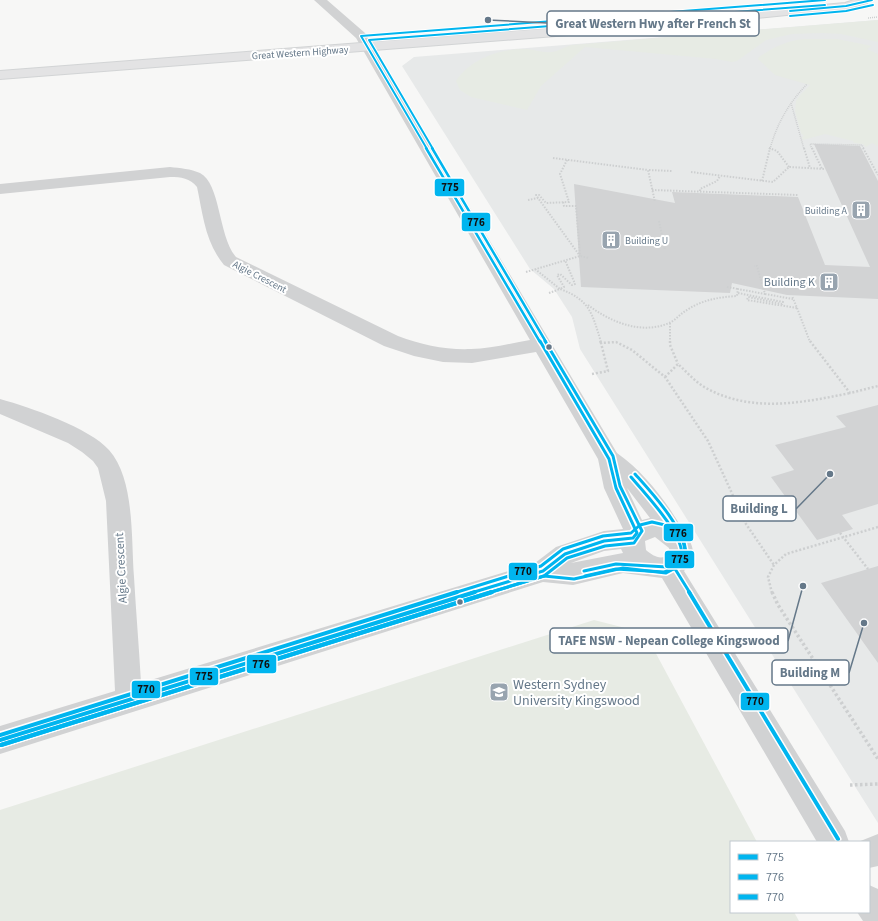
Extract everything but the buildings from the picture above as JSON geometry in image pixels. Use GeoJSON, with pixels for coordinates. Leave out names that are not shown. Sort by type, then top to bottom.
{"type":"FeatureCollection","features":[{"type":"Feature","properties":{"kind":"highway","name":"Great Western Highway"},"geometry":{"type":"LineString","coordinates":[[0,75],[825,0]]}},
{"type":"Feature","properties":{"kind":"highway","name":"Great Western Highway"},"geometry":{"type":"LineString","coordinates":[[0,63],[658,24],[846,6],[862,0]]}},
{"type":"Feature","properties":{"kind":"street"},"geometry":{"type":"LineString","coordinates":[[320,0],[364,41],[609,458],[611,474],[635,536],[632,546],[635,555],[658,566],[833,841]]}},
{"type":"Feature","properties":{"kind":"street","name":"Algie Crescent"},"geometry":{"type":"LineString","coordinates":[[0,189],[170,172],[191,174],[202,181],[218,243],[222,253],[230,261],[391,341],[429,353],[461,356],[485,355],[543,344]]}},
{"type":"Feature","properties":{"kind":"street","name":"Algie Crescent"},"geometry":{"type":"LineString","coordinates":[[0,406],[89,445],[108,465],[113,479],[117,501],[129,701]]}},
{"type":"Feature","properties":{"kind":"street"},"geometry":{"type":"LineString","coordinates":[[543,571],[573,574],[623,563],[658,566],[677,562],[681,554],[679,542],[636,482],[622,467],[609,458]]}},
{"type":"Feature","properties":{"kind":"street"},"geometry":{"type":"LineString","coordinates":[[0,740],[543,571],[565,554],[604,541],[635,536],[647,528],[655,527],[667,530],[673,534]]}},
{"type":"Feature","properties":{"kind":"street"},"geometry":{"type":"LineString","coordinates":[[870,903],[878,916]]}},
{"type":"Feature","properties":{"kind":"path"},"geometry":{"type":"LineString","coordinates":[[762,181],[775,128],[791,102],[807,84]]}},
{"type":"Feature","properties":{"kind":"path"},"geometry":{"type":"LineString","coordinates":[[791,102],[810,168]]}},
{"type":"Feature","properties":{"kind":"path"},"geometry":{"type":"LineString","coordinates":[[691,172],[773,182],[789,168],[823,169],[810,144],[862,145],[878,175]]}},
{"type":"Feature","properties":{"kind":"path"},"geometry":{"type":"LineString","coordinates":[[769,148],[777,151],[789,168]]}},
{"type":"Feature","properties":{"kind":"path"},"geometry":{"type":"LineString","coordinates":[[553,158],[648,170],[672,171]]}},
{"type":"Feature","properties":{"kind":"path"},"geometry":{"type":"LineString","coordinates":[[567,160],[560,174],[569,202],[546,203],[539,195],[536,195],[580,256]]}},
{"type":"Feature","properties":{"kind":"path"},"geometry":{"type":"LineString","coordinates":[[648,170],[655,202]]}},
{"type":"Feature","properties":{"kind":"path"},"geometry":{"type":"LineString","coordinates":[[700,191],[700,189],[717,180],[720,176]]}},
{"type":"Feature","properties":{"kind":"path"},"geometry":{"type":"LineString","coordinates":[[652,190],[798,195]]}},
{"type":"Feature","properties":{"kind":"path"},"geometry":{"type":"LineString","coordinates":[[528,200],[538,198]]}},
{"type":"Feature","properties":{"kind":"path"},"geometry":{"type":"LineString","coordinates":[[562,202],[564,206],[576,206],[580,256]]}},
{"type":"Feature","properties":{"kind":"path"},"geometry":{"type":"LineString","coordinates":[[659,221],[665,250]]}},
{"type":"Feature","properties":{"kind":"path"},"geometry":{"type":"LineString","coordinates":[[526,272],[580,256],[589,258]]}},
{"type":"Feature","properties":{"kind":"path"},"geometry":{"type":"LineString","coordinates":[[549,293],[564,287],[557,275],[560,274],[572,285],[575,284],[565,260]]}},
{"type":"Feature","properties":{"kind":"path"},"geometry":{"type":"LineString","coordinates":[[754,266],[758,266],[765,294]]}},
{"type":"Feature","properties":{"kind":"path"},"geometry":{"type":"LineString","coordinates":[[535,269],[560,289],[580,298],[602,316],[616,323],[633,326],[650,327],[670,323],[693,306],[706,300],[721,296],[737,296],[738,293],[782,302],[782,304],[748,297],[747,300],[797,308]]}},
{"type":"Feature","properties":{"kind":"path"},"geometry":{"type":"LineString","coordinates":[[727,287],[793,299]]}},
{"type":"Feature","properties":{"kind":"path"},"geometry":{"type":"LineString","coordinates":[[792,296],[810,341],[850,393]]}},
{"type":"Feature","properties":{"kind":"path"},"geometry":{"type":"LineString","coordinates":[[588,305],[601,343],[608,371],[592,374]]}},
{"type":"Feature","properties":{"kind":"path"},"geometry":{"type":"LineString","coordinates":[[670,323],[670,345],[678,364],[706,388],[723,396],[748,403],[782,406],[818,400],[878,386]]}},
{"type":"Feature","properties":{"kind":"path"},"geometry":{"type":"LineString","coordinates":[[601,343],[616,342],[632,350],[666,377],[708,441],[746,524],[774,565]]}},
{"type":"Feature","properties":{"kind":"path"},"geometry":{"type":"LineString","coordinates":[[666,377],[678,364]]}},
{"type":"Feature","properties":{"kind":"path"},"geometry":{"type":"LineString","coordinates":[[878,527],[786,554],[774,565],[768,577],[770,589],[778,605],[878,759]]}},
{"type":"Feature","properties":{"kind":"path"},"geometry":{"type":"LineString","coordinates":[[840,533],[868,569]]}},
{"type":"Feature","properties":{"kind":"path"},"geometry":{"type":"LineString","coordinates":[[850,785],[878,784]]}},
{"type":"Feature","properties":{"kind":"shaded area"},"geometry":{"type":"Polygon","coordinates":[[[878,20],[878,823],[580,349],[572,317],[554,289],[530,269],[402,66],[414,57],[878,20]]]}},
{"type":"Feature","properties":{"kind":"shaded area"},"geometry":{"type":"Polygon","coordinates":[[[878,20],[878,42],[841,34],[792,34],[766,40],[737,61],[732,62],[716,59],[585,47],[541,86],[527,110],[471,97],[460,90],[456,81],[462,73],[478,61],[487,56],[507,50],[527,49],[552,52],[572,45],[878,20]]]}},
{"type":"Feature","properties":{"kind":"shaded area"},"geometry":{"type":"Polygon","coordinates":[[[804,39],[837,39],[872,46],[867,49],[878,54],[878,146],[872,143],[866,147],[863,144],[854,143],[853,141],[825,134],[803,140],[802,137],[804,136],[801,133],[795,111],[796,101],[810,85],[775,75],[758,59],[775,47],[791,41],[804,39]]]}},
{"type":"Feature","properties":{"kind":"shaded area","name":"Western Sydney University Kingswood"},"geometry":{"type":"Polygon","coordinates":[[[594,620],[645,633],[756,841],[730,841],[730,913],[795,913],[799,921],[0,921],[0,810],[594,620]]]}},
{"type":"Feature","properties":{"kind":"transit line","name":"775"},"geometry":{"type":"LineString","coordinates":[[0,740],[543,571],[565,554],[604,541],[633,538],[637,533],[616,488],[609,459],[361,36],[825,0]]}},
{"type":"Feature","properties":{"kind":"transit line","name":"775"},"geometry":{"type":"LineString","coordinates":[[790,11],[846,6],[872,0]]}},
{"type":"Feature","properties":{"kind":"transit line","name":"776"},"geometry":{"type":"LineString","coordinates":[[1,745],[544,576],[567,558],[605,546],[634,543],[641,535],[642,531],[620,486],[613,456],[369,40],[825,5]]}},
{"type":"Feature","properties":{"kind":"transit line","name":"776"},"geometry":{"type":"LineString","coordinates":[[790,16],[846,11],[873,5]]}},
{"type":"Feature","properties":{"kind":"transit line","name":"776"},"geometry":{"type":"LineString","coordinates":[[585,576],[616,569],[664,572],[679,567],[685,557],[683,543],[666,511],[635,474]]}},
{"type":"Feature","properties":{"kind":"transit line","name":"775"},"geometry":{"type":"LineString","coordinates":[[584,571],[616,564],[667,567],[673,565],[681,558],[681,546],[676,537],[661,514],[631,477]]}},
{"type":"Feature","properties":{"kind":"transit line","name":"770"},"geometry":{"type":"LineString","coordinates":[[0,735],[541,566],[563,549],[603,536],[631,533],[640,525],[652,522],[665,525],[676,532],[684,542],[686,552],[681,565],[666,573],[623,568],[574,579],[544,576],[1,745]]}},
{"type":"Feature","properties":{"kind":"transit line","name":"770"},"geometry":{"type":"LineString","coordinates":[[672,564],[838,839]]}},
{"type":"Feature","properties":{"kind":"place","name":"Great Western Hwy after French St"},"geometry":{"type":"Point","coordinates":[488,20]}},
{"type":"Feature","properties":{"kind":"place","name":"Building A"},"geometry":{"type":"Point","coordinates":[861,210]}},
{"type":"Feature","properties":{"kind":"place","name":"Building U"},"geometry":{"type":"Point","coordinates":[611,240]}},
{"type":"Feature","properties":{"kind":"place","name":"Building K"},"geometry":{"type":"Point","coordinates":[829,282]}},
{"type":"Feature","properties":{"kind":"place","name":"Building L"},"geometry":{"type":"Point","coordinates":[830,474]}},
{"type":"Feature","properties":{"kind":"place","name":"TAFE NSW - Nepean College Kingswood"},"geometry":{"type":"Point","coordinates":[803,586]}},
{"type":"Feature","properties":{"kind":"place","name":"Building M"},"geometry":{"type":"Point","coordinates":[864,623]}},
{"type":"Feature","properties":{"kind":"place","name":"Western Sydney University Kingswood"},"geometry":{"type":"Point","coordinates":[499,692]}}]}
